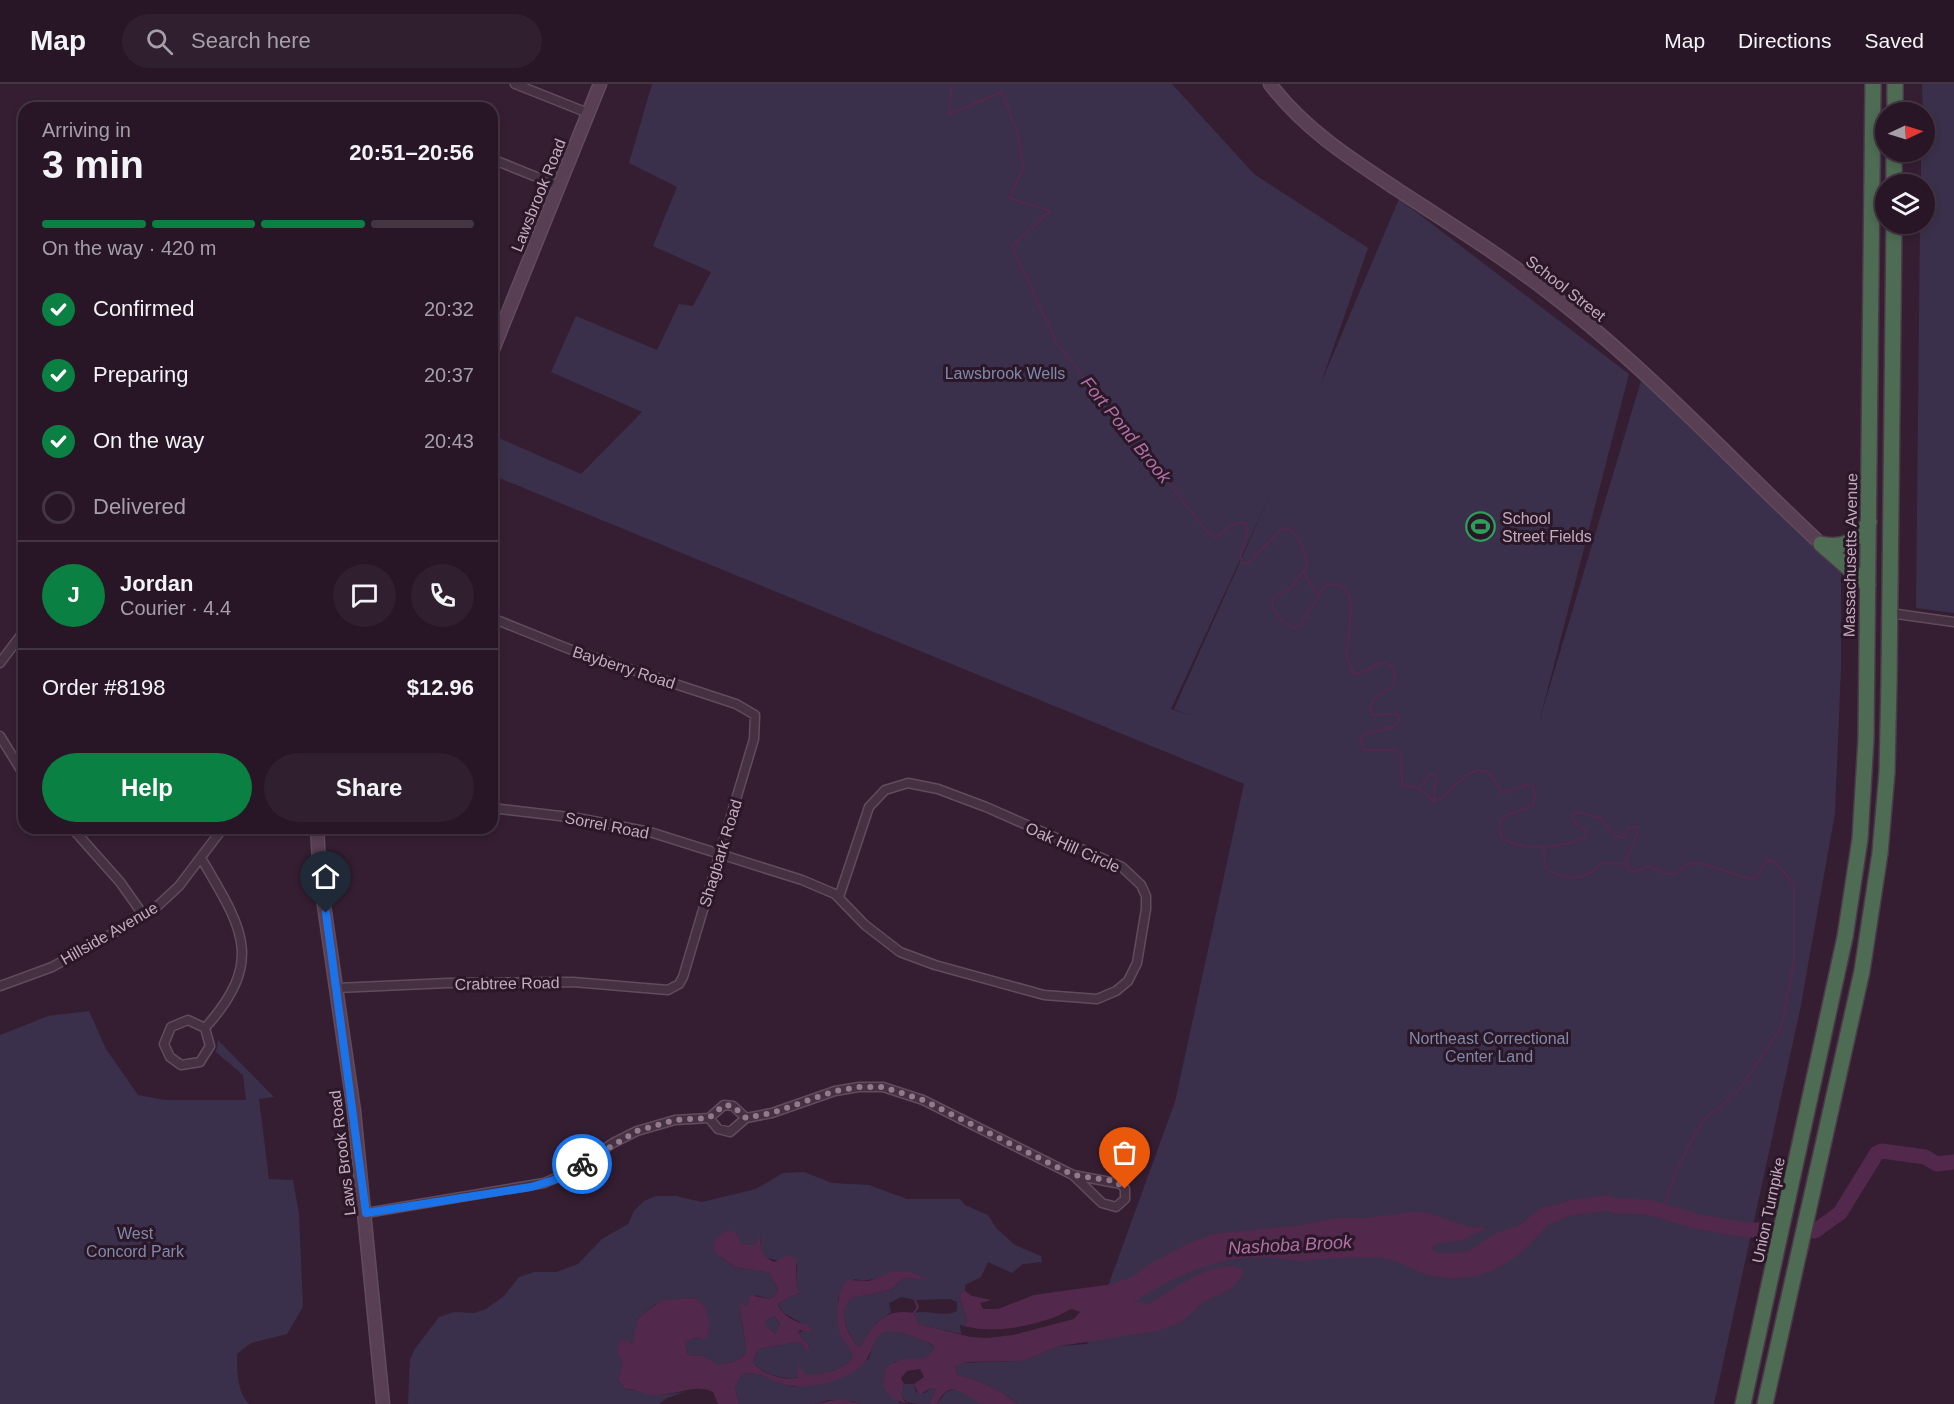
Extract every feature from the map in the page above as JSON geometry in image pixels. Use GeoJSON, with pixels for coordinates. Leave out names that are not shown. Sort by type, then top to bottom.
{"type":"FeatureCollection","features":[{"type":"Feature","properties":{"kind":"highway","name":"Massachusetts Avenue"},"geometry":{"type":"LineString","coordinates":[[1827,1024],[1849,915],[1860,839],[1865,749],[1873,84]]}},
{"type":"Feature","properties":{"kind":"highway"},"geometry":{"type":"LineString","coordinates":[[1895,84],[1895,102]]}},
{"type":"Feature","properties":{"kind":"highway"},"geometry":{"type":"LineString","coordinates":[[1765,1404],[1870,927],[1880,853],[1887,772],[1894,234]]}},
{"type":"Feature","properties":{"kind":"highway"},"geometry":{"type":"LineString","coordinates":[[1821,544],[1834,547],[1852,542],[1869,522]]}},
{"type":"Feature","properties":{"kind":"highway"},"geometry":{"type":"LineString","coordinates":[[1821,544],[1868,585]]}},
{"type":"Feature","properties":{"kind":"highway","name":"Union Turnpike"},"geometry":{"type":"LineString","coordinates":[[1743,1404],[1827,1024]]}},
{"type":"Feature","properties":{"kind":"street"},"geometry":{"type":"LineString","coordinates":[[515,84],[588,113]]}},
{"type":"Feature","properties":{"kind":"street","name":"Lawsbrook Road"},"geometry":{"type":"LineString","coordinates":[[498,335],[600,84]]}},
{"type":"Feature","properties":{"kind":"street","name":"School Street"},"geometry":{"type":"LineString","coordinates":[[1270,84],[1296,114],[1342,153],[1455,226],[1552,296],[1680,407],[1821,544]]}},
{"type":"Feature","properties":{"kind":"street"},"geometry":{"type":"LineString","coordinates":[[498,161],[559,186]]}},
{"type":"Feature","properties":{"kind":"street"},"geometry":{"type":"LineString","coordinates":[[1890,614],[1954,622]]}},
{"type":"Feature","properties":{"kind":"street","name":"Bayberry Road"},"geometry":{"type":"LineString","coordinates":[[498,620],[569,649],[736,704],[755,715]]}},
{"type":"Feature","properties":{"kind":"street"},"geometry":{"type":"LineString","coordinates":[[0,663],[18,639]]}},
{"type":"Feature","properties":{"kind":"street","name":"Shagbark Road"},"geometry":{"type":"LineString","coordinates":[[675,987],[683,977],[754,739],[755,715]]}},
{"type":"Feature","properties":{"kind":"street"},"geometry":{"type":"LineString","coordinates":[[0,736],[18,765]]}},
{"type":"Feature","properties":{"kind":"street","name":"Oak Hill Circle"},"geometry":{"type":"LineString","coordinates":[[720,853],[802,880],[839,897],[865,925],[900,952],[1018,989],[1053,996],[1097,999],[1107,997],[1128,981],[1137,963],[1146,909],[1146,896],[1141,885],[1122,867],[986,807],[938,789],[908,783],[885,790],[869,807],[839,897]]}},
{"type":"Feature","properties":{"kind":"street","name":"Sorrel Road"},"geometry":{"type":"LineString","coordinates":[[498,809],[577,818],[639,830],[720,853]]}},
{"type":"Feature","properties":{"kind":"street"},"geometry":{"type":"LineString","coordinates":[[77,834],[120,882],[144,916]]}},
{"type":"Feature","properties":{"kind":"street","name":"Hillside Avenue"},"geometry":{"type":"LineString","coordinates":[[0,986],[52,967],[144,916],[166,900],[219,834]]}},
{"type":"Feature","properties":{"kind":"street","name":"Laws Brook Road"},"geometry":{"type":"LineString","coordinates":[[317,834],[320,878],[337,988],[366,1213],[383,1404]]}},
{"type":"Feature","properties":{"kind":"street"},"geometry":{"type":"LineString","coordinates":[[201,858],[233,914],[240,933],[242,952],[241,972],[234,991],[205,1028]]}},
{"type":"Feature","properties":{"kind":"street","name":"Crabtree Road"},"geometry":{"type":"LineString","coordinates":[[337,988],[448,983],[573,982],[652,990],[675,987]]}},
{"type":"Feature","properties":{"kind":"street"},"geometry":{"type":"LineString","coordinates":[[193,1021],[205,1028],[210,1046],[200,1062],[182,1065],[170,1057],[165,1039],[175,1023],[193,1021]]}},
{"type":"Feature","properties":{"kind":"street"},"geometry":{"type":"LineString","coordinates":[[709,1118],[718,1129],[726,1132],[734,1130],[746,1118],[772,1113],[841,1090],[883,1087],[923,1100],[1073,1175],[1121,1184],[1125,1189],[1125,1199],[1116,1207],[1102,1203],[1073,1175]]}},
{"type":"Feature","properties":{"kind":"street"},"geometry":{"type":"LineString","coordinates":[[366,1213],[531,1187],[557,1179],[637,1131],[675,1120],[709,1118],[719,1107],[729,1105],[746,1118]]}},
{"type":"Feature","properties":{"kind":"green space"},"geometry":{"type":"Polygon","coordinates":[[[652,84],[1172,84],[1254,174],[1368,248],[1321,383],[1399,199],[1629,374],[1540,719],[1643,374],[1841,562],[1841,667],[1835,813],[1800,1010],[1714,1404],[1017,1404],[988,1385],[957,1375],[955,1366],[959,1363],[1021,1361],[1060,1346],[1087,1344],[1175,1102],[1244,784],[498,477],[498,438],[581,474],[642,412],[551,372],[576,316],[657,350],[679,304],[693,306],[711,272],[653,246],[677,187],[629,163],[652,84]],[[1270,495],[1171,709],[1189,715],[1174,709],[1270,495]]]}},
{"type":"Feature","properties":{"kind":"green space"},"geometry":{"type":"Polygon","coordinates":[[[1922,84],[1954,84],[1954,613],[1916,608],[1920,234],[1935,234],[1935,174],[1921,174],[1921,162],[1935,162],[1935,102],[1923,102],[1922,84]]]}},
{"type":"Feature","properties":{"kind":"green space","name":"West Concord Park"},"geometry":{"type":"Polygon","coordinates":[[[89,1011],[106,1049],[138,1095],[165,1100],[246,1100],[243,1075],[216,1052],[218,1040],[274,1097],[259,1099],[269,1179],[293,1180],[299,1214],[303,1307],[287,1334],[251,1343],[237,1354],[240,1387],[249,1404],[0,1404],[0,1035],[48,1016],[89,1011]]]}},
{"type":"Feature","properties":{"kind":"green space"},"geometry":{"type":"Polygon","coordinates":[[[804,1172],[832,1183],[869,1185],[907,1199],[960,1199],[965,1205],[988,1215],[997,1229],[1015,1245],[1041,1256],[1042,1262],[1023,1264],[1012,1273],[988,1262],[981,1277],[965,1285],[965,1291],[959,1294],[967,1321],[964,1326],[960,1325],[961,1334],[917,1324],[914,1313],[952,1313],[957,1311],[957,1302],[950,1299],[915,1300],[901,1297],[889,1303],[891,1312],[877,1322],[859,1348],[851,1337],[844,1317],[851,1298],[890,1290],[904,1278],[924,1279],[912,1274],[894,1273],[871,1280],[854,1279],[838,1298],[839,1315],[853,1357],[845,1365],[817,1375],[805,1375],[798,1365],[798,1377],[787,1378],[767,1373],[753,1362],[758,1349],[800,1342],[810,1352],[808,1344],[798,1333],[805,1330],[805,1325],[784,1313],[778,1304],[798,1293],[801,1295],[797,1287],[797,1264],[766,1258],[761,1249],[760,1236],[755,1245],[743,1246],[736,1233],[721,1257],[735,1267],[769,1273],[778,1289],[770,1299],[756,1295],[747,1306],[741,1304],[746,1354],[736,1361],[719,1365],[704,1356],[688,1355],[685,1342],[693,1338],[700,1339],[709,1328],[703,1305],[695,1298],[656,1304],[638,1318],[634,1343],[618,1380],[625,1389],[662,1395],[685,1392],[667,1398],[659,1404],[408,1404],[410,1360],[414,1350],[439,1317],[454,1312],[474,1313],[486,1309],[504,1296],[519,1277],[534,1272],[556,1272],[578,1264],[602,1239],[628,1224],[634,1211],[644,1201],[656,1196],[676,1196],[702,1202],[756,1189],[783,1173],[804,1172]]]}},
{"type":"Feature","properties":{"kind":"green space"},"geometry":{"type":"Polygon","coordinates":[[[774,1316],[780,1325],[775,1334],[765,1326],[765,1322],[774,1316]]]}},
{"type":"Feature","properties":{"kind":"green space"},"geometry":{"type":"Polygon","coordinates":[[[889,1329],[926,1341],[935,1348],[925,1358],[894,1362],[899,1403],[906,1404],[861,1404],[828,1400],[814,1404],[739,1404],[735,1388],[742,1374],[762,1375],[794,1387],[869,1359],[878,1337],[889,1329]]]}},
{"type":"Feature","properties":{"kind":"green space"},"geometry":{"type":"Polygon","coordinates":[[[904,1384],[914,1384],[916,1392],[925,1393],[931,1388],[936,1390],[929,1404],[912,1403],[907,1402],[902,1396],[904,1384]]]}},
{"type":"Feature","properties":{"kind":"green space"},"geometry":{"type":"Polygon","coordinates":[[[961,1390],[983,1404],[937,1404],[946,1392],[961,1390]]]}},
{"type":"Feature","properties":{"kind":"water"},"geometry":{"type":"Polygon","coordinates":[[[1564,1204],[1538,1236],[1523,1250],[1490,1271],[1471,1277],[1451,1278],[1429,1275],[1382,1258],[1304,1261],[1270,1257],[1242,1258],[1194,1270],[1134,1302],[1148,1304],[1193,1277],[1219,1267],[1231,1266],[1242,1269],[1243,1275],[1231,1289],[1205,1301],[1181,1322],[1157,1331],[1060,1346],[1022,1361],[967,1362],[955,1366],[957,1375],[988,1385],[1017,1404],[983,1404],[953,1389],[942,1395],[937,1404],[929,1404],[936,1390],[931,1388],[919,1395],[914,1384],[924,1377],[920,1369],[907,1371],[901,1378],[904,1384],[902,1397],[908,1404],[892,1399],[883,1386],[886,1367],[902,1359],[925,1358],[935,1348],[927,1342],[895,1332],[885,1332],[879,1336],[859,1368],[834,1381],[809,1386],[793,1386],[754,1373],[742,1374],[735,1388],[739,1404],[718,1404],[713,1392],[700,1389],[652,1395],[625,1389],[618,1380],[623,1364],[617,1351],[619,1341],[628,1340],[632,1345],[638,1318],[662,1300],[695,1298],[706,1310],[709,1329],[706,1339],[693,1338],[685,1342],[688,1355],[704,1356],[719,1365],[736,1361],[746,1354],[740,1303],[747,1306],[750,1295],[770,1299],[778,1289],[769,1273],[735,1267],[715,1253],[713,1247],[716,1238],[727,1230],[736,1233],[743,1245],[755,1245],[760,1235],[762,1252],[774,1262],[788,1255],[796,1259],[797,1287],[802,1296],[798,1293],[778,1304],[790,1318],[808,1324],[811,1333],[800,1330],[798,1333],[808,1344],[811,1354],[800,1342],[758,1349],[753,1362],[767,1373],[793,1378],[798,1377],[797,1363],[805,1374],[811,1375],[832,1371],[845,1365],[853,1357],[841,1336],[838,1323],[839,1298],[848,1280],[869,1281],[894,1271],[911,1272],[928,1280],[904,1278],[890,1290],[852,1298],[847,1304],[844,1317],[851,1337],[859,1348],[880,1320],[894,1313],[903,1312],[914,1313],[918,1324],[971,1337],[987,1338],[1013,1335],[1074,1319],[1080,1312],[1072,1309],[1044,1321],[1010,1328],[975,1328],[964,1326],[967,1321],[959,1294],[965,1291],[972,1296],[992,1300],[980,1303],[983,1309],[998,1309],[1034,1295],[1113,1284],[1134,1276],[1148,1265],[1187,1244],[1213,1234],[1303,1225],[1335,1218],[1366,1218],[1412,1212],[1428,1213],[1469,1227],[1486,1228],[1463,1240],[1436,1244],[1431,1249],[1439,1253],[1468,1252],[1494,1234],[1519,1225],[1543,1207],[1564,1204]],[[774,1316],[765,1322],[775,1334],[780,1324],[774,1316]]]}},
{"type":"Feature","properties":{"kind":"water"},"geometry":{"type":"Polygon","coordinates":[[[841,1399],[861,1404],[814,1404],[841,1399]]]}},
{"type":"Feature","properties":{"kind":"waterway","name":"Fort Pond Brook"},"geometry":{"type":"LineString","coordinates":[[952,84],[949,114],[1002,92],[1017,132],[1024,166],[1009,198],[1050,211],[1012,246],[1056,342],[1208,533],[1215,538],[1237,523],[1247,524],[1241,553],[1242,563],[1248,563],[1282,529],[1290,528],[1302,545],[1308,564],[1291,588],[1273,598],[1272,607],[1282,621],[1294,628],[1300,626],[1325,585],[1338,585],[1346,591],[1350,599],[1351,610],[1347,655],[1354,674],[1384,663],[1388,663],[1395,671],[1394,685],[1373,700],[1370,711],[1374,715],[1398,714],[1399,721],[1396,726],[1365,734],[1360,739],[1364,750],[1396,750],[1401,755],[1402,785],[1419,788],[1433,801],[1477,770],[1484,771],[1492,777],[1503,793],[1526,785],[1532,786],[1535,797],[1533,806],[1509,814],[1500,821],[1501,836],[1519,845],[1555,846],[1586,836],[1585,830],[1575,823],[1572,815],[1577,812],[1601,818],[1613,835],[1624,838],[1629,827],[1638,827],[1627,863],[1628,869],[1634,872],[1649,866],[1666,874],[1675,873],[1689,864],[1699,863],[1751,879],[1756,878],[1767,860],[1774,861],[1794,884],[1794,962],[1781,1028],[1736,1094],[1703,1120],[1679,1165],[1662,1210]]}},
{"type":"Feature","properties":{"kind":"waterway","name":"Fort Pond Brook"},"geometry":{"type":"LineString","coordinates":[[1304,573],[1318,596]]}},
{"type":"Feature","properties":{"kind":"waterway","name":"Fort Pond Brook"},"geometry":{"type":"LineString","coordinates":[[1419,788],[1428,776],[1433,774],[1436,778],[1434,800]]}},
{"type":"Feature","properties":{"kind":"waterway","name":"Fort Pond Brook"},"geometry":{"type":"LineString","coordinates":[[1543,846],[1546,869],[1569,878],[1589,873],[1602,863],[1626,864]]}},
{"type":"Feature","properties":{"kind":"waterway","name":"Nashoba Brook"},"geometry":{"type":"LineString","coordinates":[[1815,1231],[1840,1213],[1877,1153],[1882,1151],[1925,1157],[1937,1164],[1954,1162]]}},
{"type":"Feature","properties":{"kind":"waterway","name":"Nashoba Brook"},"geometry":{"type":"LineString","coordinates":[[1541,1219],[1570,1208],[1606,1203],[1617,1206],[1648,1207],[1699,1222],[1746,1230],[1772,1230]]}},
{"type":"Feature","properties":{"kind":"waterway"},"geometry":{"type":"LineString","coordinates":[[914,1313],[918,1307],[915,1300]]}},
{"type":"Feature","properties":{"kind":"way so far"},"geometry":{"type":"LineString","coordinates":[[582,1164],[613,1143],[637,1131],[675,1120],[709,1118],[724,1105],[733,1106],[746,1118],[772,1113],[835,1091],[871,1086],[909,1094],[1073,1175],[1115,1181],[1125,1189]]}},
{"type":"Feature","properties":{"kind":"place","name":"School Street Fields"},"geometry":{"type":"Point","coordinates":[1481,527]}},
{"type":"Feature","properties":{"kind":"route"},"geometry":{"type":"LineString","coordinates":[[326,913],[366,1213],[531,1187],[557,1179],[582,1164]]}},
{"type":"Feature","properties":{"kind":"park label","name":"Lawsbrook Wells"},"geometry":{"type":"Point","coordinates":[1005,373]}},
{"type":"Feature","properties":{"kind":"park label","name":"Northeast Correctional Center Land"},"geometry":{"type":"Point","coordinates":[1489,1047]}}]}
